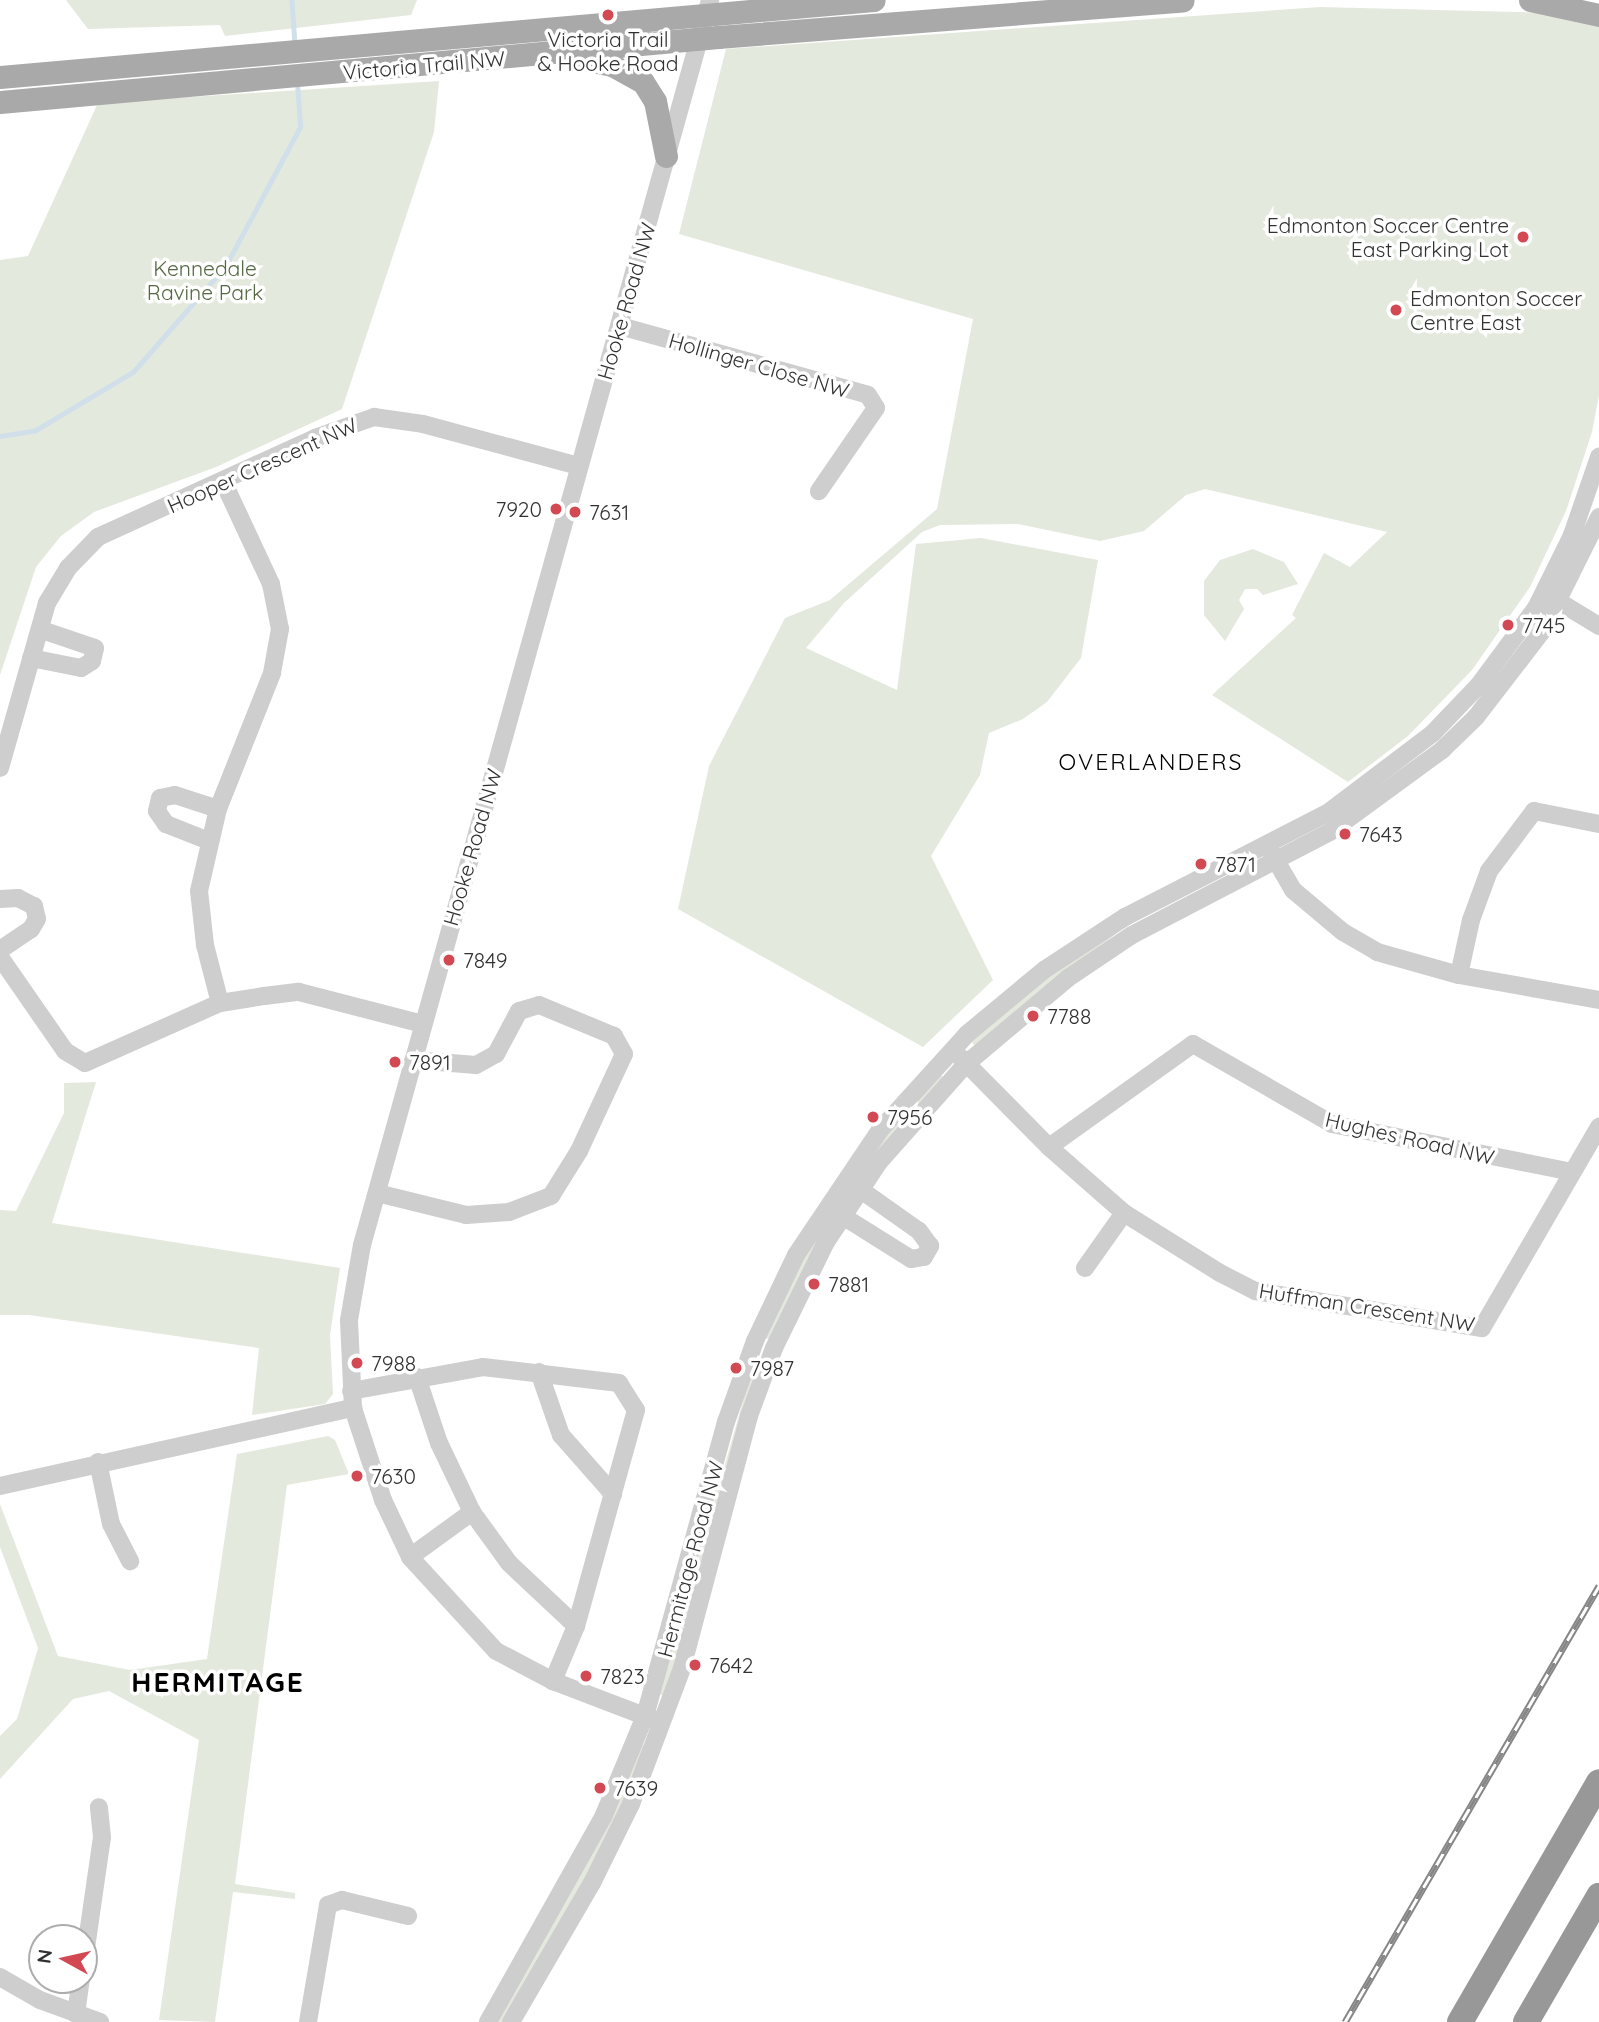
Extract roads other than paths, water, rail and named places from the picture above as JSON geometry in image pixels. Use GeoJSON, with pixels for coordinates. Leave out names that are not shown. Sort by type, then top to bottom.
{"type":"FeatureCollection","features":[{"type":"Feature","properties":{"kind":"highway"},"geometry":{"type":"LineString","coordinates":[[1460,2022],[1599,1782]]}},
{"type":"Feature","properties":{"kind":"highway"},"geometry":{"type":"LineString","coordinates":[[1526,2022],[1599,1896]]}},
{"type":"Feature","properties":{"kind":"main road","name":"Victoria Trail NW"},"geometry":{"type":"LineString","coordinates":[[0,102],[698,39],[1183,0]]}},
{"type":"Feature","properties":{"kind":"main road"},"geometry":{"type":"LineString","coordinates":[[1530,0],[1599,15]]}},
{"type":"Feature","properties":{"kind":"main road"},"geometry":{"type":"LineString","coordinates":[[1590,0],[1599,1]]}},
{"type":"Feature","properties":{"kind":"main road","name":"Victoria Trail NW"},"geometry":{"type":"LineString","coordinates":[[0,77],[360,46],[707,8],[859,1]]}},
{"type":"Feature","properties":{"kind":"main road"},"geometry":{"type":"LineString","coordinates":[[524,56],[586,59],[612,65],[643,82],[655,101],[666,156]]}},
{"type":"Feature","properties":{"kind":"street","name":"Hooke Road NW"},"geometry":{"type":"LineString","coordinates":[[664,1724],[553,1681],[496,1651],[410,1557],[383,1500],[352,1399],[349,1320],[377,1192],[413,1060],[707,8]]}},
{"type":"Feature","properties":{"kind":"street","name":"Hollinger Close NW"},"geometry":{"type":"LineString","coordinates":[[620,326],[868,395],[876,408],[819,491]]}},
{"type":"Feature","properties":{"kind":"street","name":"Hooper Crescent NW"},"geometry":{"type":"LineString","coordinates":[[0,768],[42,630],[47,603],[68,568],[98,537],[340,427],[374,417],[423,424],[579,466]]}},
{"type":"Feature","properties":{"kind":"street","name":"Hermitage Road NW"},"geometry":{"type":"LineString","coordinates":[[1552,597],[1599,457]]}},
{"type":"Feature","properties":{"kind":"street"},"geometry":{"type":"LineString","coordinates":[[220,1003],[205,945],[200,891],[218,808],[272,673],[280,629],[271,584],[223,481]]}},
{"type":"Feature","properties":{"kind":"street","name":"Hermitage Road NW"},"geometry":{"type":"LineString","coordinates":[[853,1184],[880,1130],[953,1049],[1015,992],[1086,940],[1363,812],[1442,750],[1517,667],[1552,597],[1599,517]]}},
{"type":"Feature","properties":{"kind":"street"},"geometry":{"type":"LineString","coordinates":[[1552,597],[1599,626]]}},
{"type":"Feature","properties":{"kind":"street"},"geometry":{"type":"LineString","coordinates":[[32,658],[81,668],[92,661],[95,648],[42,630]]}},
{"type":"Feature","properties":{"kind":"street"},"geometry":{"type":"LineString","coordinates":[[209,841],[166,824],[157,811],[160,798],[175,794],[218,808]]}},
{"type":"Feature","properties":{"kind":"street"},"geometry":{"type":"LineString","coordinates":[[1459,975],[1471,920],[1489,871],[1534,811],[1599,824]]}},
{"type":"Feature","properties":{"kind":"street","name":"Hermitage Road NW"},"geometry":{"type":"LineString","coordinates":[[488,2022],[604,1815],[645,1716],[736,1390],[783,1279],[853,1184],[966,1064],[1035,1002],[1132,935],[1271,853]]}},
{"type":"Feature","properties":{"kind":"street"},"geometry":{"type":"LineString","coordinates":[[1271,853],[1293,890],[1343,932],[1377,952],[1459,975],[1599,1000]]}},
{"type":"Feature","properties":{"kind":"street"},"geometry":{"type":"LineString","coordinates":[[0,899],[18,898],[34,906],[37,919],[30,929],[0,950]]}},
{"type":"Feature","properties":{"kind":"street"},"geometry":{"type":"LineString","coordinates":[[0,957],[65,1051],[85,1063],[220,1003],[299,992],[423,1024]]}},
{"type":"Feature","properties":{"kind":"street"},"geometry":{"type":"LineString","coordinates":[[377,1192],[466,1216],[509,1212],[551,1196],[579,1150],[624,1054],[614,1036],[539,1005],[519,1011],[496,1055],[476,1065],[413,1060]]}},
{"type":"Feature","properties":{"kind":"street","name":"Hughes Road NW"},"geometry":{"type":"LineString","coordinates":[[1049,1147],[1193,1044],[1332,1124],[1572,1172]]}},
{"type":"Feature","properties":{"kind":"street","name":"Huffman Crescent NW"},"geometry":{"type":"LineString","coordinates":[[953,1049],[1049,1147],[1124,1213],[1255,1291],[1482,1328],[1599,1126]]}},
{"type":"Feature","properties":{"kind":"street"},"geometry":{"type":"LineString","coordinates":[[834,1211],[911,1259],[924,1257],[930,1246],[919,1231],[853,1184]]}},
{"type":"Feature","properties":{"kind":"street","name":"Hermitage Road NW"},"geometry":{"type":"LineString","coordinates":[[511,2022],[602,1863],[664,1724],[763,1376],[834,1211]]}},
{"type":"Feature","properties":{"kind":"street"},"geometry":{"type":"LineString","coordinates":[[1085,1268],[1124,1213]]}},
{"type":"Feature","properties":{"kind":"street"},"geometry":{"type":"LineString","coordinates":[[0,1486],[352,1399],[417,1377],[483,1367],[619,1383],[636,1410],[576,1626],[553,1681]]}},
{"type":"Feature","properties":{"kind":"street"},"geometry":{"type":"LineString","coordinates":[[539,1372],[561,1435],[612,1494]]}},
{"type":"Feature","properties":{"kind":"street"},"geometry":{"type":"LineString","coordinates":[[417,1377],[439,1443],[472,1512],[509,1563],[576,1626]]}},
{"type":"Feature","properties":{"kind":"street"},"geometry":{"type":"LineString","coordinates":[[98,1462],[111,1524],[130,1561]]}},
{"type":"Feature","properties":{"kind":"street"},"geometry":{"type":"LineString","coordinates":[[410,1557],[472,1512]]}},
{"type":"Feature","properties":{"kind":"street"},"geometry":{"type":"LineString","coordinates":[[89,1924],[102,1837],[99,1807]]}},
{"type":"Feature","properties":{"kind":"street"},"geometry":{"type":"LineString","coordinates":[[308,2022],[328,1905],[342,1900],[408,1916]]}},
{"type":"Feature","properties":{"kind":"street"},"geometry":{"type":"LineString","coordinates":[[0,1977],[76,2014],[100,2022]]}},
{"type":"Feature","properties":{"kind":"street"},"geometry":{"type":"LineString","coordinates":[[76,2014],[79,1994]]}},
{"type":"Feature","properties":{"kind":"waterway"},"geometry":{"type":"LineString","coordinates":[[292,0],[295,45]]}},
{"type":"Feature","properties":{"kind":"waterway"},"geometry":{"type":"LineString","coordinates":[[0,436],[36,430],[133,372],[225,267],[300,127],[297,82]]}},
{"type":"Feature","properties":{"kind":"railway"},"geometry":{"type":"LineString","coordinates":[[1345,2022],[1599,1586]]}},
{"type":"Feature","properties":{"kind":"place","name":"Victoria Trail & Hooke Road"},"geometry":{"type":"Point","coordinates":[608,15]}},
{"type":"Feature","properties":{"kind":"place","name":"Edmonton Soccer Centre East Parking Lot"},"geometry":{"type":"Point","coordinates":[1523,237]}},
{"type":"Feature","properties":{"kind":"place","name":"Edmonton Soccer Centre East"},"geometry":{"type":"Point","coordinates":[1396,310]}},
{"type":"Feature","properties":{"kind":"place","name":"7920"},"geometry":{"type":"Point","coordinates":[556,509]}},
{"type":"Feature","properties":{"kind":"place","name":"7631"},"geometry":{"type":"Point","coordinates":[575,512]}},
{"type":"Feature","properties":{"kind":"place","name":"7745"},"geometry":{"type":"Point","coordinates":[1508,625]}},
{"type":"Feature","properties":{"kind":"place","name":"7643"},"geometry":{"type":"Point","coordinates":[1345,834]}},
{"type":"Feature","properties":{"kind":"place","name":"7871"},"geometry":{"type":"Point","coordinates":[1201,864]}},
{"type":"Feature","properties":{"kind":"place","name":"7849"},"geometry":{"type":"Point","coordinates":[449,960]}},
{"type":"Feature","properties":{"kind":"place","name":"7788"},"geometry":{"type":"Point","coordinates":[1033,1016]}},
{"type":"Feature","properties":{"kind":"place","name":"7891"},"geometry":{"type":"Point","coordinates":[395,1062]}},
{"type":"Feature","properties":{"kind":"place","name":"7956"},"geometry":{"type":"Point","coordinates":[873,1117]}},
{"type":"Feature","properties":{"kind":"place","name":"7881"},"geometry":{"type":"Point","coordinates":[814,1284]}},
{"type":"Feature","properties":{"kind":"place","name":"7988"},"geometry":{"type":"Point","coordinates":[357,1363]}},
{"type":"Feature","properties":{"kind":"place","name":"7987"},"geometry":{"type":"Point","coordinates":[736,1368]}},
{"type":"Feature","properties":{"kind":"place","name":"7630"},"geometry":{"type":"Point","coordinates":[357,1476]}},
{"type":"Feature","properties":{"kind":"place","name":"7642"},"geometry":{"type":"Point","coordinates":[695,1665]}},
{"type":"Feature","properties":{"kind":"place","name":"7823"},"geometry":{"type":"Point","coordinates":[586,1676]}},
{"type":"Feature","properties":{"kind":"place","name":"7639"},"geometry":{"type":"Point","coordinates":[600,1788]}},
{"type":"Feature","properties":{"kind":"district","name":"OVERLANDERS"},"geometry":{"type":"Point","coordinates":[1151,762]}},
{"type":"Feature","properties":{"kind":"district","name":"HERMITAGE"},"geometry":{"type":"Point","coordinates":[218,1682]}},
{"type":"Feature","properties":{"kind":"park label","name":"Kennedale Ravine Park"},"geometry":{"type":"Point","coordinates":[205,280]}}]}
